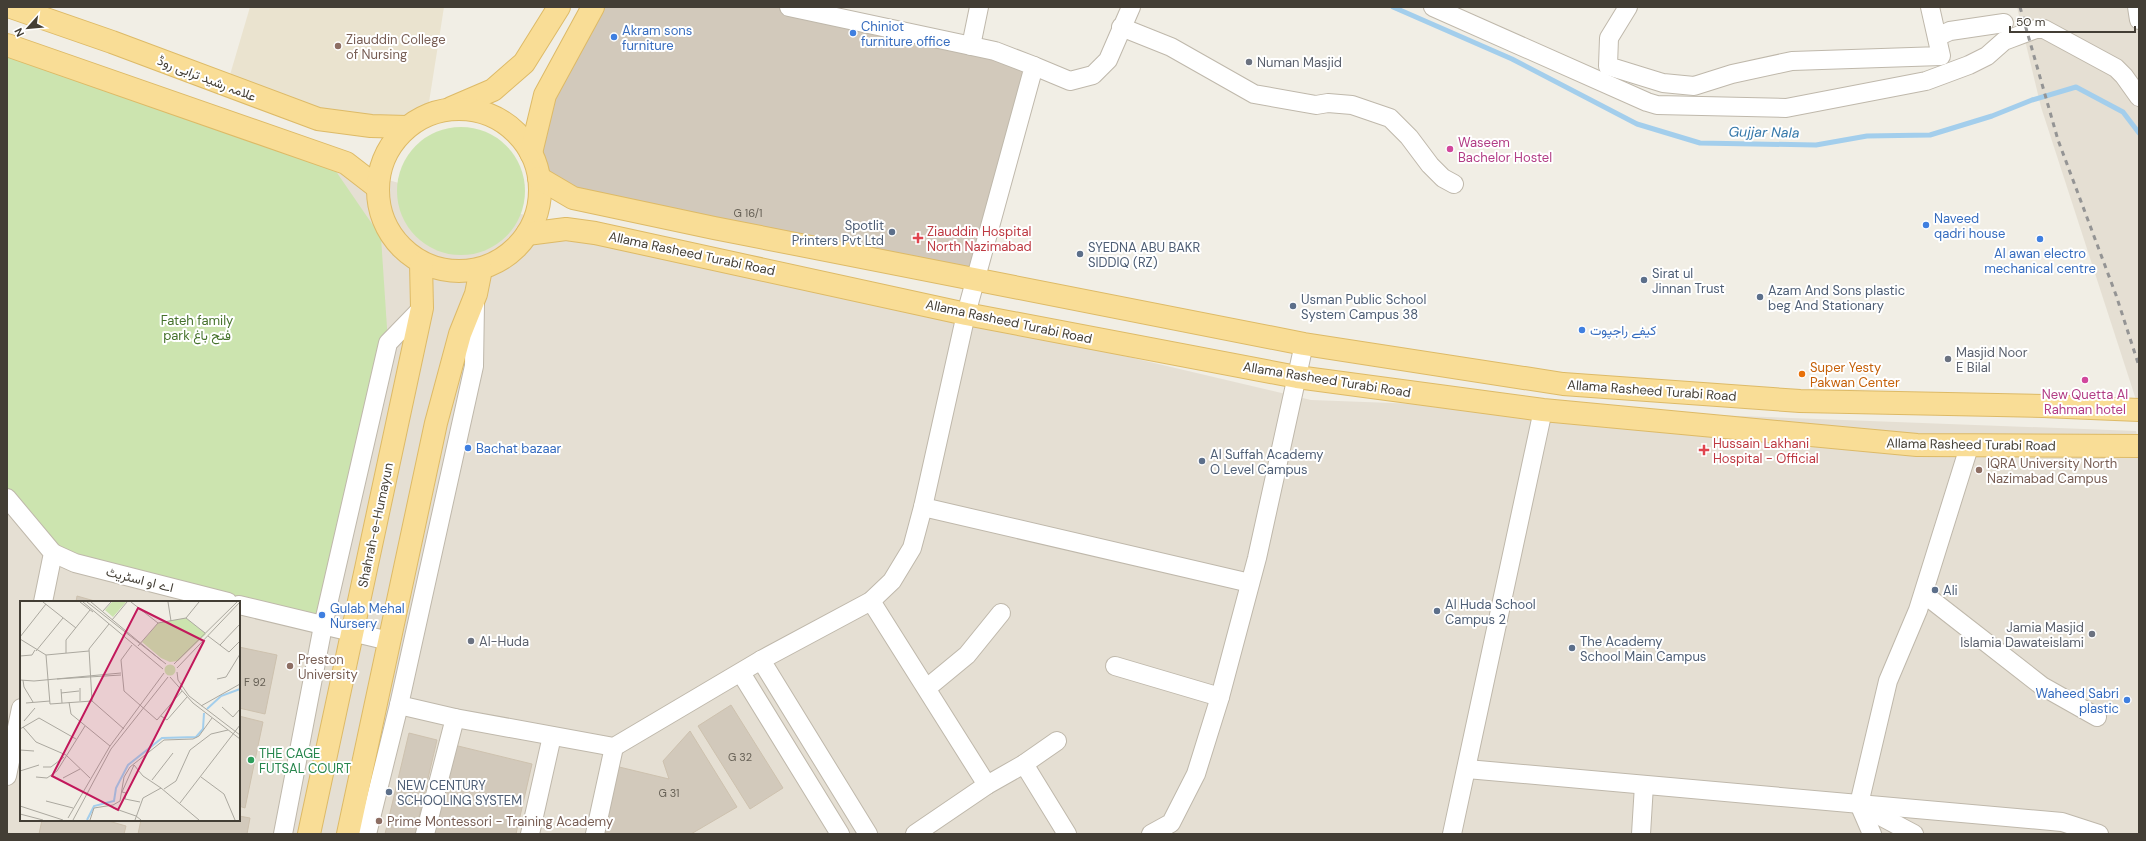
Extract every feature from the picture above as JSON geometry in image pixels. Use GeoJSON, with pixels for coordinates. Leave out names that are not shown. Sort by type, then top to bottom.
{"type":"FeatureCollection","features":[{"type":"Feature","properties":{"kind":"main road","name":"علامہ رشید ترابی روڈ"},"geometry":{"type":"LineString","coordinates":[[12,7],[112,42],[318,119],[371,126],[407,127]]}},
{"type":"Feature","properties":{"kind":"main road"},"geometry":{"type":"LineString","coordinates":[[450,108],[472,110],[494,117],[515,132],[531,153],[539,178],[539,204],[532,226],[520,245],[502,260],[481,269],[461,272],[440,270],[421,263],[402,249],[388,231],[380,210],[377,187],[381,164],[392,144],[407,127],[427,115],[450,108],[493,90],[524,63],[559,7]]}},
{"type":"Feature","properties":{"kind":"main road"},"geometry":{"type":"LineString","coordinates":[[531,153],[545,95],[593,7]]}},
{"type":"Feature","properties":{"kind":"main road"},"geometry":{"type":"LineString","coordinates":[[7,45],[346,162],[377,187]]}},
{"type":"Feature","properties":{"kind":"main road","name":"Allama Rasheed Turabi Road"},"geometry":{"type":"LineString","coordinates":[[539,178],[573,198],[706,227],[1304,344],[1563,384],[1800,401],[2043,406],[2139,410]]}},
{"type":"Feature","properties":{"kind":"main road","name":"Allama Rasheed Turabi Road"},"geometry":{"type":"LineString","coordinates":[[527,234],[566,229],[595,233],[966,314],[1297,377],[1543,410],[1917,445],[1970,447],[2139,446]]}},
{"type":"Feature","properties":{"kind":"main road","name":"Shahrah-e-Humayun"},"geometry":{"type":"LineString","coordinates":[[309,834],[422,308],[421,263]]}},
{"type":"Feature","properties":{"kind":"main road"},"geometry":{"type":"LineString","coordinates":[[348,834],[436,422],[460,334],[476,294],[481,269]]}},
{"type":"Feature","properties":{"kind":"main road"},"geometry":{"type":"LineString","coordinates":[[1471,400],[1475,370]]}},
{"type":"Feature","properties":{"kind":"main road"},"geometry":{"type":"LineString","coordinates":[[1609,416],[1612,387]]}},
{"type":"Feature","properties":{"kind":"street"},"geometry":{"type":"LineString","coordinates":[[789,7],[995,51],[1070,81],[1093,75],[1108,60],[1131,7]]}},
{"type":"Feature","properties":{"kind":"street"},"geometry":{"type":"LineString","coordinates":[[971,46],[979,7]]}},
{"type":"Feature","properties":{"kind":"street"},"geometry":{"type":"LineString","coordinates":[[1433,7],[1647,102],[1657,105],[1786,108],[1926,81],[1969,66],[1987,56],[2004,42],[2036,29],[2044,29],[2116,68],[2124,76],[2139,97]]}},
{"type":"Feature","properties":{"kind":"street"},"geometry":{"type":"LineString","coordinates":[[1628,7],[1609,38],[1608,66],[1663,83],[1694,86],[1732,74],[1792,61],[1941,56],[1930,7]]}},
{"type":"Feature","properties":{"kind":"street"},"geometry":{"type":"LineString","coordinates":[[2137,7],[2139,20]]}},
{"type":"Feature","properties":{"kind":"street"},"geometry":{"type":"LineString","coordinates":[[1937,37],[1950,31],[2004,23]]}},
{"type":"Feature","properties":{"kind":"street"},"geometry":{"type":"LineString","coordinates":[[1121,28],[1170,47],[1254,94],[1316,105],[1328,103],[1352,105],[1390,118],[1410,137],[1430,165],[1443,178],[1454,184]]}},
{"type":"Feature","properties":{"kind":"street"},"geometry":{"type":"LineString","coordinates":[[399,705],[455,718],[614,747],[761,660],[870,601],[892,580],[912,548],[923,507],[974,279],[1034,66]]}},
{"type":"Feature","properties":{"kind":"street"},"geometry":{"type":"LineString","coordinates":[[367,834],[399,705],[474,366],[476,294]]}},
{"type":"Feature","properties":{"kind":"street"},"geometry":{"type":"LineString","coordinates":[[283,834],[323,626],[388,343],[422,308]]}},
{"type":"Feature","properties":{"kind":"street"},"geometry":{"type":"LineString","coordinates":[[1151,834],[1174,829],[1196,774],[1220,697],[1250,582],[1304,344]]}},
{"type":"Feature","properties":{"kind":"street"},"geometry":{"type":"LineString","coordinates":[[1452,834],[1543,410]]}},
{"type":"Feature","properties":{"kind":"street"},"geometry":{"type":"LineString","coordinates":[[1872,834],[1859,804],[1888,680],[1924,594],[1970,447]]}},
{"type":"Feature","properties":{"kind":"street"},"geometry":{"type":"LineString","coordinates":[[7,498],[53,553],[43,601]]}},
{"type":"Feature","properties":{"kind":"street"},"geometry":{"type":"LineString","coordinates":[[923,507],[1250,582]]}},
{"type":"Feature","properties":{"kind":"street","name":"اے او اسٹریٹ"},"geometry":{"type":"LineString","coordinates":[[53,553],[75,563],[224,601]]}},
{"type":"Feature","properties":{"kind":"street"},"geometry":{"type":"LineString","coordinates":[[1924,594],[2042,686],[2097,717]]}},
{"type":"Feature","properties":{"kind":"street"},"geometry":{"type":"LineString","coordinates":[[870,601],[927,688],[987,785]]}},
{"type":"Feature","properties":{"kind":"street"},"geometry":{"type":"LineString","coordinates":[[240,605],[390,641]]}},
{"type":"Feature","properties":{"kind":"street"},"geometry":{"type":"LineString","coordinates":[[927,688],[967,655],[1001,613]]}},
{"type":"Feature","properties":{"kind":"street"},"geometry":{"type":"LineString","coordinates":[[761,660],[868,834]]}},
{"type":"Feature","properties":{"kind":"street"},"geometry":{"type":"LineString","coordinates":[[1115,666],[1220,697]]}},
{"type":"Feature","properties":{"kind":"street"},"geometry":{"type":"LineString","coordinates":[[741,673],[840,834]]}},
{"type":"Feature","properties":{"kind":"street"},"geometry":{"type":"LineString","coordinates":[[7,776],[20,713]]}},
{"type":"Feature","properties":{"kind":"street"},"geometry":{"type":"LineString","coordinates":[[425,834],[455,718]]}},
{"type":"Feature","properties":{"kind":"street"},"geometry":{"type":"LineString","coordinates":[[530,834],[552,736]]}},
{"type":"Feature","properties":{"kind":"street"},"geometry":{"type":"LineString","coordinates":[[915,834],[987,785],[1024,764],[1057,741]]}},
{"type":"Feature","properties":{"kind":"street"},"geometry":{"type":"LineString","coordinates":[[595,834],[614,747]]}},
{"type":"Feature","properties":{"kind":"street"},"geometry":{"type":"LineString","coordinates":[[1024,764],[1067,834]]}},
{"type":"Feature","properties":{"kind":"street"},"geometry":{"type":"LineString","coordinates":[[1466,769],[2062,822],[2099,834]]}},
{"type":"Feature","properties":{"kind":"street"},"geometry":{"type":"LineString","coordinates":[[1641,834],[1644,785]]}},
{"type":"Feature","properties":{"kind":"street"},"geometry":{"type":"LineString","coordinates":[[1859,804],[1914,834]]}},
{"type":"Feature","properties":{"kind":"shaded area","name":"Ziauddin College of Nursing"},"geometry":{"type":"Polygon","coordinates":[[[250,7],[444,7],[427,115],[407,127],[371,126],[227,85],[250,7]]]}},
{"type":"Feature","properties":{"kind":"shaded area"},"geometry":{"type":"Polygon","coordinates":[[[2017,7],[2139,7],[2139,409],[2041,107],[2017,7]]]}},
{"type":"Feature","properties":{"kind":"shaded area"},"geometry":{"type":"Polygon","coordinates":[[[7,74],[453,198],[1311,400],[2136,431],[2139,442],[2139,834],[7,834],[7,74]]]}},
{"type":"Feature","properties":{"kind":"green space","name":"Fateh family park فتح باغ"},"geometry":{"type":"Polygon","coordinates":[[[7,46],[331,164],[381,237],[388,343],[323,626],[240,604],[240,601],[231,601],[53,553],[7,495],[7,46]]]}},
{"type":"Feature","properties":{"kind":"green space"},"geometry":{"type":"Polygon","coordinates":[[[455,127],[467,127],[486,131],[507,145],[521,166],[525,191],[521,216],[507,237],[486,251],[467,255],[455,255],[436,251],[415,237],[401,216],[397,197],[397,185],[401,166],[415,145],[436,131],[455,127]]]}},
{"type":"Feature","properties":{"kind":"building"},"geometry":{"type":"Polygon","coordinates":[[[595,7],[784,7],[1033,66],[971,274],[576,197],[541,177],[533,153],[546,95],[595,7]]]}},
{"type":"Feature","properties":{"kind":"building"},"geometry":{"type":"Polygon","coordinates":[[[77,596],[94,601],[76,601],[77,596]]]}},
{"type":"Feature","properties":{"kind":"building"},"geometry":{"type":"Polygon","coordinates":[[[240,647],[277,655],[265,714],[240,708],[240,647]]]}},
{"type":"Feature","properties":{"kind":"building"},"geometry":{"type":"Polygon","coordinates":[[[731,705],[783,788],[750,809],[698,726],[731,705]]]}},
{"type":"Feature","properties":{"kind":"building"},"geometry":{"type":"Polygon","coordinates":[[[240,716],[263,722],[245,808],[240,806],[240,716]]]}},
{"type":"Feature","properties":{"kind":"building"},"geometry":{"type":"Polygon","coordinates":[[[690,731],[737,807],[691,834],[603,834],[615,766],[669,779],[663,761],[690,731]]]}},
{"type":"Feature","properties":{"kind":"building"},"geometry":{"type":"Polygon","coordinates":[[[409,733],[437,740],[415,834],[385,834],[409,733]]]}},
{"type":"Feature","properties":{"kind":"building"},"geometry":{"type":"Polygon","coordinates":[[[454,745],[532,764],[516,834],[433,834],[454,745]]]}},
{"type":"Feature","properties":{"kind":"building"},"geometry":{"type":"Polygon","coordinates":[[[240,816],[250,818],[247,834],[138,834],[141,821],[240,821],[240,816]]]}},
{"type":"Feature","properties":{"kind":"building"},"geometry":{"type":"Polygon","coordinates":[[[42,821],[108,821],[126,826],[124,834],[39,834],[42,821]]]}},
{"type":"Feature","properties":{"kind":"waterway","name":"Gujjar Nala"},"geometry":{"type":"LineString","coordinates":[[1393,7],[1512,59],[1637,124],[1700,143],[1816,145],[1867,136],[1930,135],[1992,116],[2032,100],[2076,87],[2123,112],[2139,133]]}},
{"type":"Feature","properties":{"kind":"railway"},"geometry":{"type":"LineString","coordinates":[[2020,7],[2058,140],[2116,295],[2139,366]]}},
{"type":"Feature","properties":{"kind":"place","name":"Chiniot furniture office"},"geometry":{"type":"Point","coordinates":[853,33]}},
{"type":"Feature","properties":{"kind":"place","name":"Akram sons furniture"},"geometry":{"type":"Point","coordinates":[614,37]}},
{"type":"Feature","properties":{"kind":"place","name":"Ziauddin College of Nursing"},"geometry":{"type":"Point","coordinates":[338,46]}},
{"type":"Feature","properties":{"kind":"place","name":"Numan Masjid"},"geometry":{"type":"Point","coordinates":[1249,62]}},
{"type":"Feature","properties":{"kind":"place","name":"Waseem Bachelor Hostel"},"geometry":{"type":"Point","coordinates":[1450,149]}},
{"type":"Feature","properties":{"kind":"place","name":"Naveed qadri house"},"geometry":{"type":"Point","coordinates":[1926,225]}},
{"type":"Feature","properties":{"kind":"place","name":"Spotlit Printers Pvt Ltd"},"geometry":{"type":"Point","coordinates":[892,232]}},
{"type":"Feature","properties":{"kind":"place","name":"Ziauddin Hospital North Nazimabad"},"geometry":{"type":"Point","coordinates":[918,238]}},
{"type":"Feature","properties":{"kind":"place","name":"Al awan electro mechanical centre"},"geometry":{"type":"Point","coordinates":[2040,239]}},
{"type":"Feature","properties":{"kind":"place","name":"SYEDNA ABU BAKR SIDDIQ (RZ)"},"geometry":{"type":"Point","coordinates":[1080,254]}},
{"type":"Feature","properties":{"kind":"place","name":"Sirat ul Jinnan Trust"},"geometry":{"type":"Point","coordinates":[1644,280]}},
{"type":"Feature","properties":{"kind":"place","name":"Azam And Sons plastic beg And Stationary"},"geometry":{"type":"Point","coordinates":[1760,297]}},
{"type":"Feature","properties":{"kind":"place","name":"Usman Public School System Campus 38"},"geometry":{"type":"Point","coordinates":[1293,306]}},
{"type":"Feature","properties":{"kind":"place","name":"کیفے راجپوت"},"geometry":{"type":"Point","coordinates":[1582,330]}},
{"type":"Feature","properties":{"kind":"place","name":"Masjid Noor E Bilal"},"geometry":{"type":"Point","coordinates":[1948,359]}},
{"type":"Feature","properties":{"kind":"place","name":"Super Yesty Pakwan Center"},"geometry":{"type":"Point","coordinates":[1802,374]}},
{"type":"Feature","properties":{"kind":"place","name":"New Quetta Al Rahman hotel"},"geometry":{"type":"Point","coordinates":[2085,380]}},
{"type":"Feature","properties":{"kind":"place","name":"Bachat bazaar"},"geometry":{"type":"Point","coordinates":[468,448]}},
{"type":"Feature","properties":{"kind":"place","name":"Hussain Lakhani Hospital - Official"},"geometry":{"type":"Point","coordinates":[1704,450]}},
{"type":"Feature","properties":{"kind":"place","name":"Al Suffah Academy O Level Campus"},"geometry":{"type":"Point","coordinates":[1202,461]}},
{"type":"Feature","properties":{"kind":"place","name":"IQRA University North Nazimabad Campus"},"geometry":{"type":"Point","coordinates":[1979,470]}},
{"type":"Feature","properties":{"kind":"place","name":"Ali"},"geometry":{"type":"Point","coordinates":[1935,590]}},
{"type":"Feature","properties":{"kind":"place","name":"Al Huda School Campus 2"},"geometry":{"type":"Point","coordinates":[1437,611]}},
{"type":"Feature","properties":{"kind":"place","name":"Gulab Mehal Nursery"},"geometry":{"type":"Point","coordinates":[322,615]}},
{"type":"Feature","properties":{"kind":"place","name":"Jamia Masjid Islamia Dawateislami"},"geometry":{"type":"Point","coordinates":[2092,634]}},
{"type":"Feature","properties":{"kind":"place","name":"Al-Huda"},"geometry":{"type":"Point","coordinates":[471,641]}},
{"type":"Feature","properties":{"kind":"place","name":"The Academy School Main Campus"},"geometry":{"type":"Point","coordinates":[1572,648]}},
{"type":"Feature","properties":{"kind":"place","name":"Preston University"},"geometry":{"type":"Point","coordinates":[290,666]}},
{"type":"Feature","properties":{"kind":"place","name":"Waheed Sabri plastic"},"geometry":{"type":"Point","coordinates":[2127,700]}},
{"type":"Feature","properties":{"kind":"place","name":"THE CAGE FUTSAL COURT"},"geometry":{"type":"Point","coordinates":[251,760]}},
{"type":"Feature","properties":{"kind":"place","name":"NEW CENTURY SCHOOLING SYSTEM"},"geometry":{"type":"Point","coordinates":[389,792]}},
{"type":"Feature","properties":{"kind":"place","name":"Prime Montessori - Training Academy"},"geometry":{"type":"Point","coordinates":[379,821]}}]}
